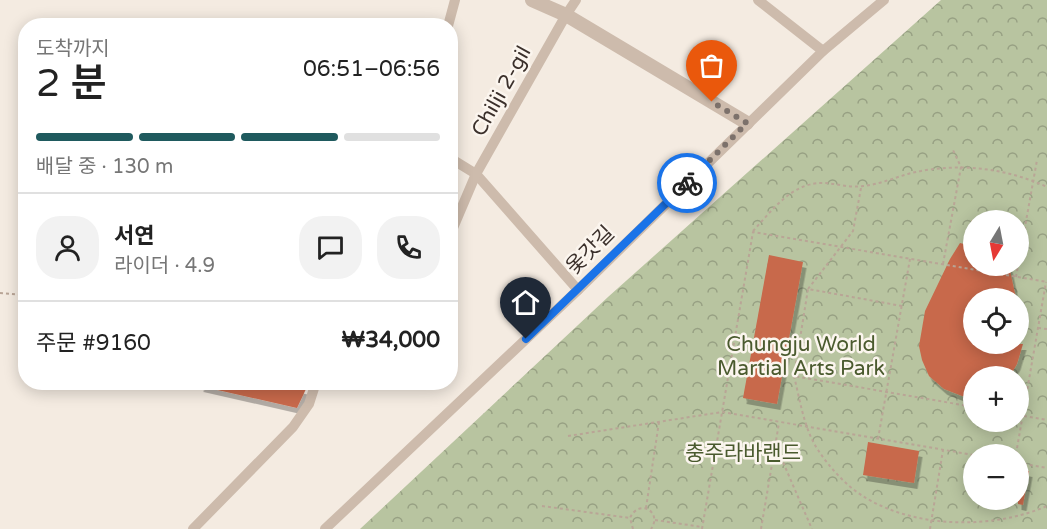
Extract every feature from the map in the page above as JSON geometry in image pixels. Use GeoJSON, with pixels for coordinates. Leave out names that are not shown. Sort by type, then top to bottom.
{"type":"FeatureCollection","features":[{"type":"Feature","properties":{"kind":"street"},"geometry":{"type":"LineString","coordinates":[[450,18],[455,0]]}},
{"type":"Feature","properties":{"kind":"street"},"geometry":{"type":"LineString","coordinates":[[532,0],[566,15],[747,123]]}},
{"type":"Feature","properties":{"kind":"street","name":"Chilji 2-gil"},"geometry":{"type":"LineString","coordinates":[[458,217],[476,174],[576,0]]}},
{"type":"Feature","properties":{"kind":"street"},"geometry":{"type":"LineString","coordinates":[[758,0],[823,51]]}},
{"type":"Feature","properties":{"kind":"street","name":"옻갓길"},"geometry":{"type":"LineString","coordinates":[[325,529],[578,290],[823,51],[884,0]]}},
{"type":"Feature","properties":{"kind":"street"},"geometry":{"type":"LineString","coordinates":[[458,163],[476,174],[578,290]]}},
{"type":"Feature","properties":{"kind":"street"},"geometry":{"type":"LineString","coordinates":[[193,529],[293,427],[309,404],[313,390]]}},
{"type":"Feature","properties":{"kind":"path"},"geometry":{"type":"LineString","coordinates":[[943,264],[961,168],[952,148]]}},
{"type":"Feature","properties":{"kind":"path"},"geometry":{"type":"LineString","coordinates":[[1016,277],[1037,160]]}},
{"type":"Feature","properties":{"kind":"path"},"geometry":{"type":"LineString","coordinates":[[655,520],[702,528],[753,232],[774,208],[803,187],[820,182],[861,187],[923,170],[988,169],[1017,175],[1047,187]]}},
{"type":"Feature","properties":{"kind":"path"},"geometry":{"type":"LineString","coordinates":[[861,187],[853,231],[808,289],[794,376],[807,427],[817,448],[837,474],[866,498],[900,514],[931,522],[958,526],[996,524],[1034,514],[1047,506]]}},
{"type":"Feature","properties":{"kind":"path"},"geometry":{"type":"LineString","coordinates":[[753,232],[1046,282],[1029,381]]}},
{"type":"Feature","properties":{"kind":"path"},"geometry":{"type":"LineString","coordinates":[[878,439],[910,259]]}},
{"type":"Feature","properties":{"kind":"path"},"geometry":{"type":"LineString","coordinates":[[808,289],[902,306]]}},
{"type":"Feature","properties":{"kind":"path"},"geometry":{"type":"LineString","coordinates":[[0,293],[18,294]]}},
{"type":"Feature","properties":{"kind":"path"},"geometry":{"type":"LineString","coordinates":[[1038,328],[1047,329]]}},
{"type":"Feature","properties":{"kind":"path"},"geometry":{"type":"LineString","coordinates":[[794,376],[963,405]]}},
{"type":"Feature","properties":{"kind":"path"},"geometry":{"type":"LineString","coordinates":[[568,436],[722,412],[963,453]]}},
{"type":"Feature","properties":{"kind":"path"},"geometry":{"type":"LineString","coordinates":[[1029,417],[1047,420]]}},
{"type":"Feature","properties":{"kind":"path"},"geometry":{"type":"LineString","coordinates":[[646,508],[659,422]]}},
{"type":"Feature","properties":{"kind":"path"},"geometry":{"type":"LineString","coordinates":[[761,529],[779,423]]}},
{"type":"Feature","properties":{"kind":"path"},"geometry":{"type":"LineString","coordinates":[[775,445],[812,529]]}},
{"type":"Feature","properties":{"kind":"path"},"geometry":{"type":"LineString","coordinates":[[930,529],[943,450]]}},
{"type":"Feature","properties":{"kind":"path"},"geometry":{"type":"LineString","coordinates":[[1029,465],[1047,468]]}},
{"type":"Feature","properties":{"kind":"path"},"geometry":{"type":"LineString","coordinates":[[543,506],[630,518]]}},
{"type":"Feature","properties":{"kind":"path"},"geometry":{"type":"LineString","coordinates":[[633,529],[630,518],[634,511],[646,508]]}},
{"type":"Feature","properties":{"kind":"path"},"geometry":{"type":"LineString","coordinates":[[646,508],[655,520],[651,529]]}},
{"type":"Feature","properties":{"kind":"green space","name":"Chungju World Martial Arts Park"},"geometry":{"type":"Polygon","coordinates":[[[941,0],[1047,0],[1047,529],[360,529],[608,297],[941,0]]]}},
{"type":"Feature","properties":{"kind":"building"},"geometry":{"type":"Polygon","coordinates":[[[960,243],[963,244],[963,276],[1011,276],[1014,288],[963,288],[963,354],[1020,354],[1016,366],[963,366],[963,396],[944,389],[929,376],[919,346],[925,311],[960,243]]]}},
{"type":"Feature","properties":{"kind":"building"},"geometry":{"type":"Polygon","coordinates":[[[769,255],[803,262],[777,404],[743,398],[769,255]]]}},
{"type":"Feature","properties":{"kind":"building"},"geometry":{"type":"Polygon","coordinates":[[[218,390],[306,390],[297,408],[218,390]]]}},
{"type":"Feature","properties":{"kind":"building"},"geometry":{"type":"Polygon","coordinates":[[[868,442],[919,451],[914,483],[863,475],[868,442]]]}},
{"type":"Feature","properties":{"kind":"way so far"},"geometry":{"type":"LineString","coordinates":[[687,183],[747,123],[712,102]]}},
{"type":"Feature","properties":{"kind":"route"},"geometry":{"type":"LineString","coordinates":[[526,339],[687,183]]}},
{"type":"Feature","properties":{"kind":"park label","name":"충주라바랜드"},"geometry":{"type":"Point","coordinates":[743,453]}}]}
